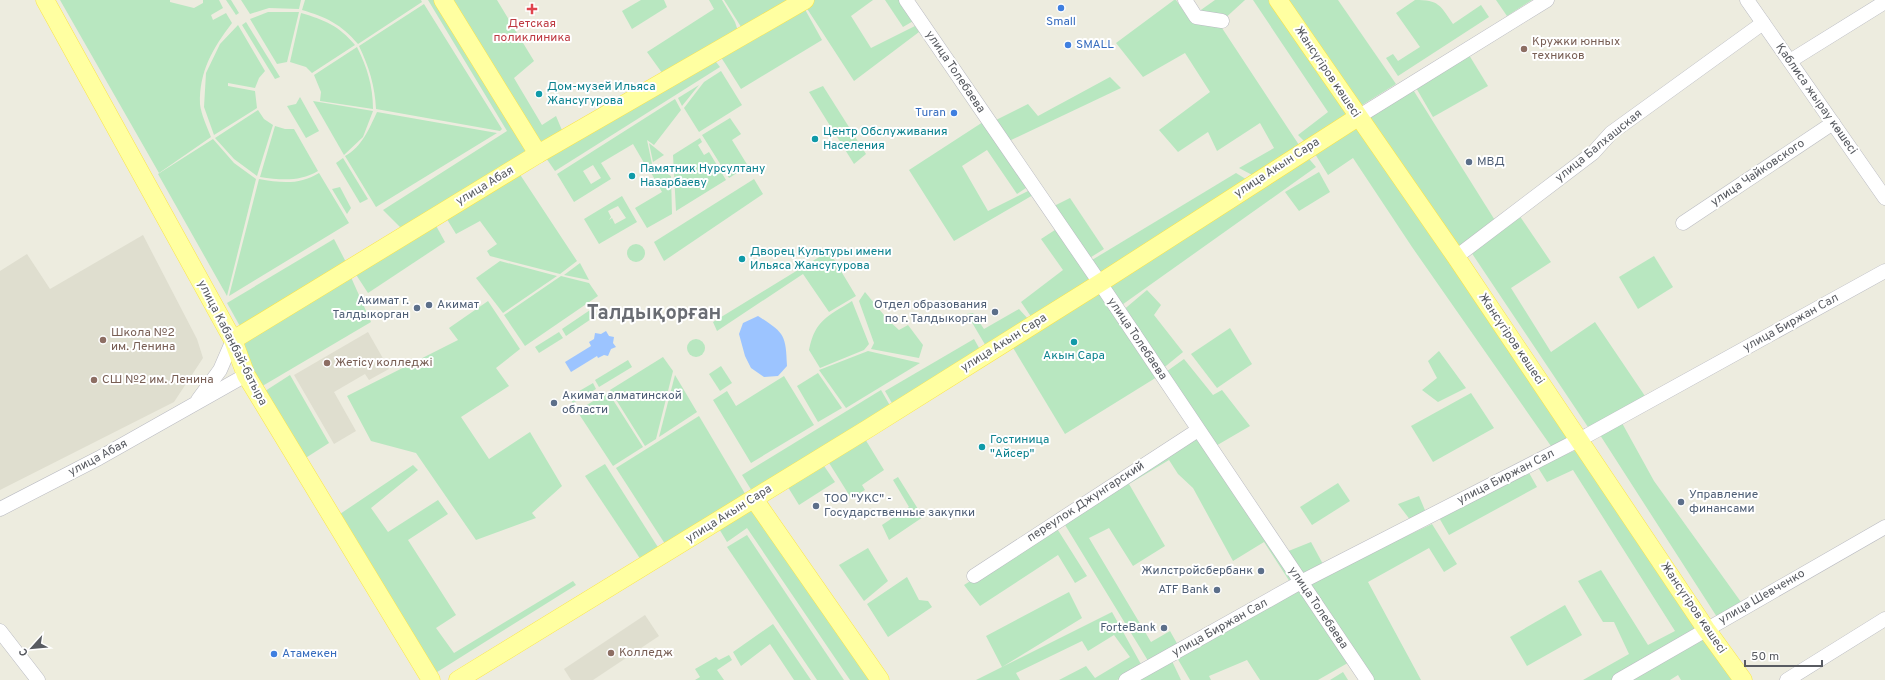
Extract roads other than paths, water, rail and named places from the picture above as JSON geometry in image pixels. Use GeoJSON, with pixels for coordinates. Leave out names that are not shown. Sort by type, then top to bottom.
{"type":"FeatureCollection","features":[{"type":"Feature","properties":{"kind":"main road","name":"улица Кабанбай-батыра"},"geometry":{"type":"LineString","coordinates":[[45,0],[233,340],[246,375],[431,680]]}},
{"type":"Feature","properties":{"kind":"main road"},"geometry":{"type":"LineString","coordinates":[[444,0],[538,154]]}},
{"type":"Feature","properties":{"kind":"main road","name":"улица Абая"},"geometry":{"type":"LineString","coordinates":[[233,340],[538,154],[804,0]]}},
{"type":"Feature","properties":{"kind":"main road","name":"Жансүгіров көшесі"},"geometry":{"type":"LineString","coordinates":[[1278,0],[1456,257],[1706,629],[1743,680]]}},
{"type":"Feature","properties":{"kind":"main road","name":"улица Акын Сара"},"geometry":{"type":"LineString","coordinates":[[458,680],[754,499],[1100,283],[1358,117]]}},
{"type":"Feature","properties":{"kind":"main road"},"geometry":{"type":"LineString","coordinates":[[754,499],[880,680]]}},
{"type":"Feature","properties":{"kind":"street","name":"улица Толебаева"},"geometry":{"type":"LineString","coordinates":[[906,0],[1100,283],[1367,680]]}},
{"type":"Feature","properties":{"kind":"street"},"geometry":{"type":"LineString","coordinates":[[1185,0],[1196,17],[1222,21]]}},
{"type":"Feature","properties":{"kind":"street","name":"улица Акын Сара"},"geometry":{"type":"LineString","coordinates":[[1358,117],[1548,0]]}},
{"type":"Feature","properties":{"kind":"street","name":"Қаблиса жырау көшесі"},"geometry":{"type":"LineString","coordinates":[[1748,0],[1885,198]]}},
{"type":"Feature","properties":{"kind":"street"},"geometry":{"type":"LineString","coordinates":[[1790,61],[1885,2]]}},
{"type":"Feature","properties":{"kind":"street","name":"улица Балхашская"},"geometry":{"type":"LineString","coordinates":[[1456,257],[1593,153],[1611,133],[1764,23]]}},
{"type":"Feature","properties":{"kind":"street","name":"улица Чайковского"},"geometry":{"type":"LineString","coordinates":[[1683,223],[1833,123]]}},
{"type":"Feature","properties":{"kind":"street","name":"улица Биржан Сал"},"geometry":{"type":"LineString","coordinates":[[1126,680],[1301,582],[1578,440],[1885,271]]}},
{"type":"Feature","properties":{"kind":"street","name":"улица Абая"},"geometry":{"type":"LineString","coordinates":[[195,404],[220,370],[233,340]]}},
{"type":"Feature","properties":{"kind":"street","name":"улица Абая"},"geometry":{"type":"LineString","coordinates":[[0,509],[99,458],[246,375]]}},
{"type":"Feature","properties":{"kind":"street","name":"переулок Джунгарский"},"geometry":{"type":"LineString","coordinates":[[974,576],[1198,430]]}},
{"type":"Feature","properties":{"kind":"street","name":"улица Шевченко"},"geometry":{"type":"LineString","coordinates":[[1619,680],[1885,527]]}},
{"type":"Feature","properties":{"kind":"street"},"geometry":{"type":"LineString","coordinates":[[1787,680],[1885,618]]}},
{"type":"Feature","properties":{"kind":"street"},"geometry":{"type":"LineString","coordinates":[[0,631],[38,680]]}},
{"type":"Feature","properties":{"kind":"water"},"geometry":{"type":"Polygon","coordinates":[[[758,316],[773,326],[782,335],[786,347],[787,366],[778,376],[764,377],[751,368],[745,356],[739,334],[743,323],[758,316]]]}},
{"type":"Feature","properties":{"kind":"water"},"geometry":{"type":"Polygon","coordinates":[[[606,331],[609,336],[614,337],[613,343],[616,347],[611,349],[608,356],[604,355],[598,358],[597,356],[571,372],[565,362],[591,346],[589,342],[594,339],[595,333],[601,334],[606,331]]]}},
{"type":"Feature","properties":{"kind":"place","name":"Small"},"geometry":{"type":"Point","coordinates":[1061,8]}},
{"type":"Feature","properties":{"kind":"place","name":"Детская поликлиника"},"geometry":{"type":"Point","coordinates":[532,9]}},
{"type":"Feature","properties":{"kind":"place","name":"SMALL"},"geometry":{"type":"Point","coordinates":[1068,45]}},
{"type":"Feature","properties":{"kind":"place","name":"Кружки юнных техников"},"geometry":{"type":"Point","coordinates":[1524,49]}},
{"type":"Feature","properties":{"kind":"place","name":"Дом-музей Ильяса Жансугурова"},"geometry":{"type":"Point","coordinates":[539,94]}},
{"type":"Feature","properties":{"kind":"place","name":"Turan"},"geometry":{"type":"Point","coordinates":[954,113]}},
{"type":"Feature","properties":{"kind":"place","name":"Центр Обслуживания Населения"},"geometry":{"type":"Point","coordinates":[815,139]}},
{"type":"Feature","properties":{"kind":"place","name":"МВД"},"geometry":{"type":"Point","coordinates":[1469,162]}},
{"type":"Feature","properties":{"kind":"place","name":"Памятник Нурсултану Назарбаеву"},"geometry":{"type":"Point","coordinates":[632,176]}},
{"type":"Feature","properties":{"kind":"place","name":"Дворец Культуры имени Ильяса Жансугурова"},"geometry":{"type":"Point","coordinates":[742,259]}},
{"type":"Feature","properties":{"kind":"place","name":"Акимат"},"geometry":{"type":"Point","coordinates":[429,305]}},
{"type":"Feature","properties":{"kind":"place","name":"Акимат г. Талдыкорган"},"geometry":{"type":"Point","coordinates":[417,308]}},
{"type":"Feature","properties":{"kind":"place","name":"Отдел образования по г. Талдыкорган"},"geometry":{"type":"Point","coordinates":[995,312]}},
{"type":"Feature","properties":{"kind":"place","name":"Школа №2 им. Ленина"},"geometry":{"type":"Point","coordinates":[103,340]}},
{"type":"Feature","properties":{"kind":"place","name":"Акын Сара"},"geometry":{"type":"Point","coordinates":[1074,342]}},
{"type":"Feature","properties":{"kind":"place","name":"Жетісу колледжі"},"geometry":{"type":"Point","coordinates":[327,363]}},
{"type":"Feature","properties":{"kind":"place","name":"СШ №2 им. Ленина"},"geometry":{"type":"Point","coordinates":[94,380]}},
{"type":"Feature","properties":{"kind":"place","name":"Акимат алматинской области"},"geometry":{"type":"Point","coordinates":[554,403]}},
{"type":"Feature","properties":{"kind":"place","name":"Гостиница \"Айсер\""},"geometry":{"type":"Point","coordinates":[982,447]}},
{"type":"Feature","properties":{"kind":"place","name":"Управление финансами"},"geometry":{"type":"Point","coordinates":[1681,502]}},
{"type":"Feature","properties":{"kind":"place","name":"ТОО \"УКС\" - Государственные закупки"},"geometry":{"type":"Point","coordinates":[816,506]}},
{"type":"Feature","properties":{"kind":"place","name":"Жилстройсбербанк"},"geometry":{"type":"Point","coordinates":[1261,571]}},
{"type":"Feature","properties":{"kind":"place","name":"ATF Bank"},"geometry":{"type":"Point","coordinates":[1217,590]}},
{"type":"Feature","properties":{"kind":"place","name":"ForteBank"},"geometry":{"type":"Point","coordinates":[1164,628]}},
{"type":"Feature","properties":{"kind":"place","name":"Колледж"},"geometry":{"type":"Point","coordinates":[611,653]}},
{"type":"Feature","properties":{"kind":"place","name":"Атамекен"},"geometry":{"type":"Point","coordinates":[274,654]}},
{"type":"Feature","properties":{"kind":"district","name":"Талдықорған"},"geometry":{"type":"Point","coordinates":[654,314]}}]}
